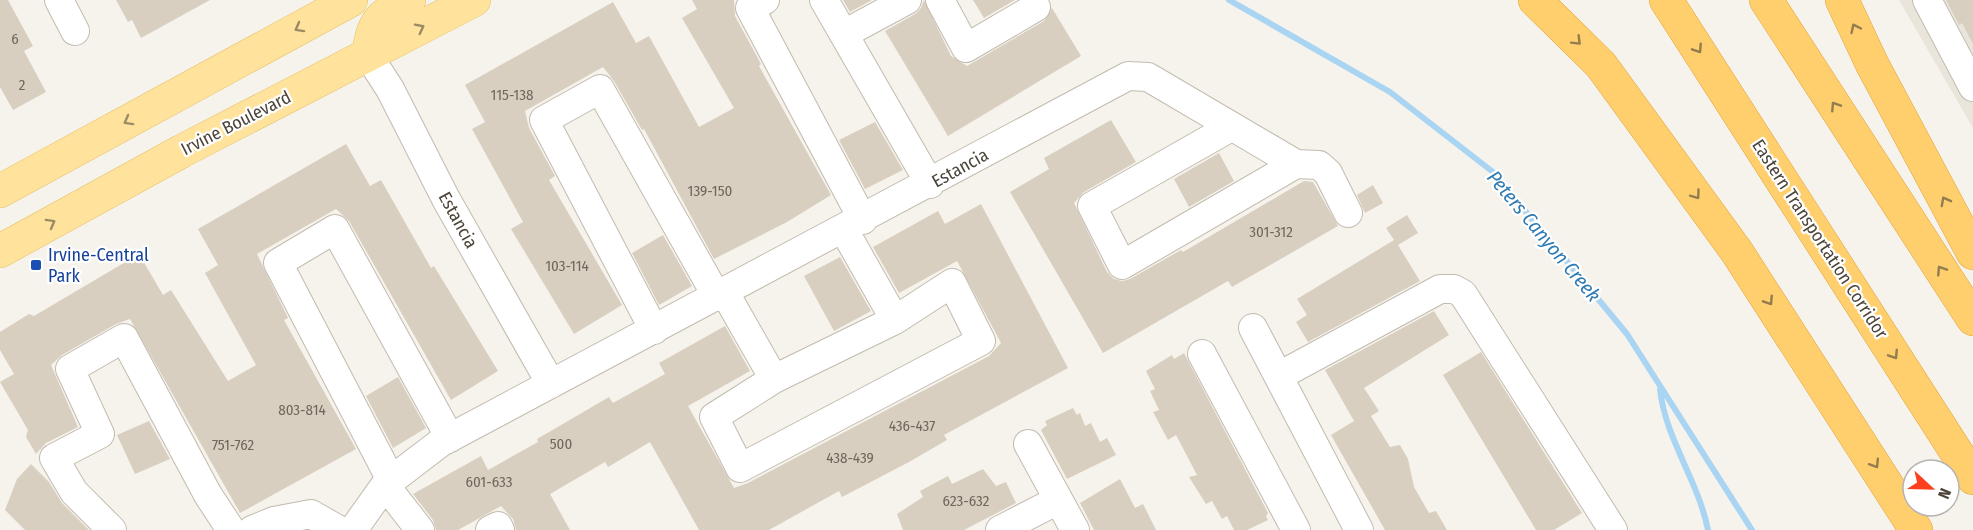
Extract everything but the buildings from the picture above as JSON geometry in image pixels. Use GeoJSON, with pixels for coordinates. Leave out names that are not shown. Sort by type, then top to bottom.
{"type":"FeatureCollection","features":[{"type":"Feature","properties":{"kind":"highway"},"geometry":{"type":"LineString","coordinates":[[1535,0],[1601,65],[1737,252],[1916,530]]}},
{"type":"Feature","properties":{"kind":"highway","name":"Eastern Transportation Corridor"},"geometry":{"type":"LineString","coordinates":[[1666,0],[1973,478]]}},
{"type":"Feature","properties":{"kind":"highway"},"geometry":{"type":"LineString","coordinates":[[1766,0],[1973,319]]}},
{"type":"Feature","properties":{"kind":"highway"},"geometry":{"type":"LineString","coordinates":[[1842,0],[1872,64],[1973,253]]}},
{"type":"Feature","properties":{"kind":"main road"},"geometry":{"type":"LineString","coordinates":[[0,191],[351,0]]}},
{"type":"Feature","properties":{"kind":"main road"},"geometry":{"type":"LineString","coordinates":[[369,55],[373,28],[381,16],[409,0]]}},
{"type":"Feature","properties":{"kind":"main road","name":"Irvine Boulevard"},"geometry":{"type":"LineString","coordinates":[[0,251],[182,151],[474,0]]}},
{"type":"Feature","properties":{"kind":"street"},"geometry":{"type":"LineString","coordinates":[[59,0],[75,31]]}},
{"type":"Feature","properties":{"kind":"street"},"geometry":{"type":"LineString","coordinates":[[765,0],[750,8],[853,225],[895,320]]}},
{"type":"Feature","properties":{"kind":"street"},"geometry":{"type":"LineString","coordinates":[[824,0],[930,184]]}},
{"type":"Feature","properties":{"kind":"street"},"geometry":{"type":"LineString","coordinates":[[843,34],[907,0]]}},
{"type":"Feature","properties":{"kind":"street"},"geometry":{"type":"LineString","coordinates":[[940,0],[966,48],[1036,7]]}},
{"type":"Feature","properties":{"kind":"street"},"geometry":{"type":"LineString","coordinates":[[1927,0],[1973,87]]}},
{"type":"Feature","properties":{"kind":"street","name":"Estancia"},"geometry":{"type":"LineString","coordinates":[[369,55],[390,89],[446,199],[551,384]]}},
{"type":"Feature","properties":{"kind":"street","name":"Estancia"},"geometry":{"type":"LineString","coordinates":[[353,530],[388,482],[450,438],[930,184],[1128,76],[1148,77],[1296,164],[1319,165],[1328,173],[1348,213]]}},
{"type":"Feature","properties":{"kind":"street"},"geometry":{"type":"LineString","coordinates":[[654,330],[544,120],[600,89],[721,295],[774,380]]}},
{"type":"Feature","properties":{"kind":"street"},"geometry":{"type":"LineString","coordinates":[[1231,127],[1092,206],[1122,265],[1296,164]]}},
{"type":"Feature","properties":{"kind":"street"},"geometry":{"type":"LineString","coordinates":[[420,530],[388,482],[278,263],[335,230],[450,438]]}},
{"type":"Feature","properties":{"kind":"street"},"geometry":{"type":"LineString","coordinates":[[952,283],[981,341],[740,468],[714,417],[774,380],[895,320],[952,283]]}},
{"type":"Feature","properties":{"kind":"street"},"geometry":{"type":"LineString","coordinates":[[1279,376],[1440,289],[1455,289],[1463,294],[1613,530]]}},
{"type":"Feature","properties":{"kind":"street"},"geometry":{"type":"LineString","coordinates":[[1253,328],[1359,530]]}},
{"type":"Feature","properties":{"kind":"street"},"geometry":{"type":"LineString","coordinates":[[112,530],[74,492],[54,458],[100,434],[70,369],[123,338],[208,495],[231,530]]}},
{"type":"Feature","properties":{"kind":"street"},"geometry":{"type":"LineString","coordinates":[[1202,354],[1296,530]]}},
{"type":"Feature","properties":{"kind":"street"},"geometry":{"type":"LineString","coordinates":[[1028,444],[1075,530]]}},
{"type":"Feature","properties":{"kind":"street"},"geometry":{"type":"LineString","coordinates":[[1000,530],[1059,500]]}},
{"type":"Feature","properties":{"kind":"street"},"geometry":{"type":"LineString","coordinates":[[252,530],[274,521],[311,514],[339,530]]}},
{"type":"Feature","properties":{"kind":"street"},"geometry":{"type":"LineString","coordinates":[[490,530],[498,526],[500,530]]}},
{"type":"Feature","properties":{"kind":"shaded area"},"geometry":{"type":"Polygon","coordinates":[[[1899,0],[1973,0],[1973,128],[1899,0]]]}},
{"type":"Feature","properties":{"kind":"waterway","name":"Peters Canyon Creek"},"geometry":{"type":"LineString","coordinates":[[1229,0],[1390,92],[1493,172],[1627,334],[1752,530]]}},
{"type":"Feature","properties":{"kind":"waterway"},"geometry":{"type":"LineString","coordinates":[[1660,390],[1669,426],[1697,494],[1708,530]]}},
{"type":"Feature","properties":{"kind":"place","name":"Irvine-Central Park"},"geometry":{"type":"Point","coordinates":[36,265]}}]}
